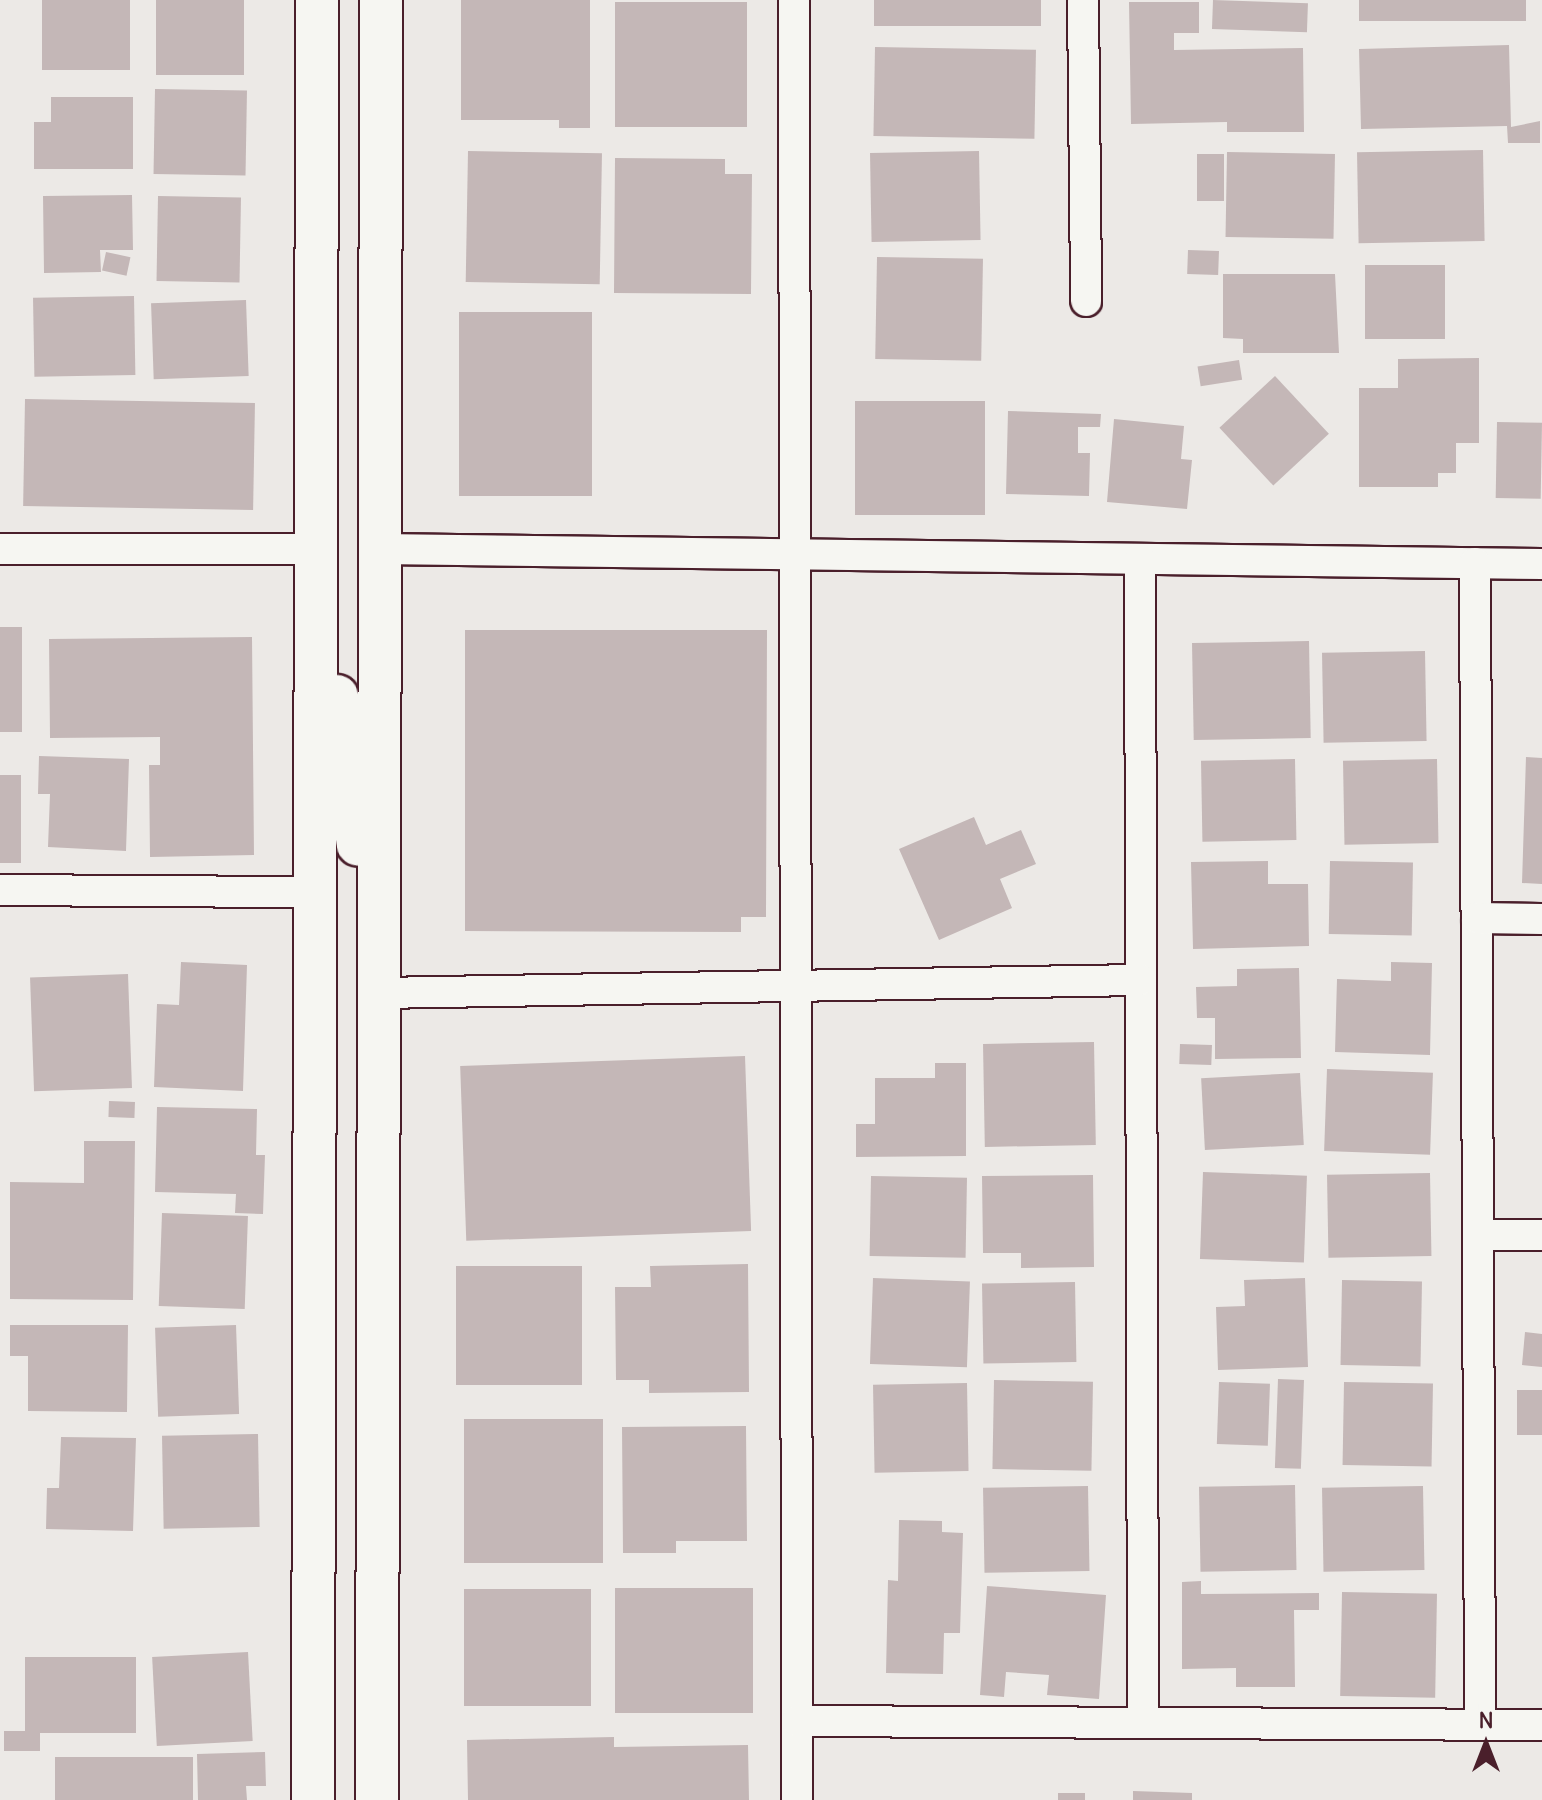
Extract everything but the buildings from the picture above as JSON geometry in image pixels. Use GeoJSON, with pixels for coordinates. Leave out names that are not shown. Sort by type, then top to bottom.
{"type":"FeatureCollection","features":[{"type":"Feature","properties":{"kind":"street"},"geometry":{"type":"LineString","coordinates":[[313,1800],[317,0]]}},
{"type":"Feature","properties":{"kind":"street"},"geometry":{"type":"LineString","coordinates":[[377,1800],[381,0]]}},
{"type":"Feature","properties":{"kind":"street"},"geometry":{"type":"LineString","coordinates":[[794,0],[793,985],[797,1800]]}},
{"type":"Feature","properties":{"kind":"street"},"geometry":{"type":"LineString","coordinates":[[1083,0],[1086,301]]}},
{"type":"Feature","properties":{"kind":"street"},"geometry":{"type":"LineString","coordinates":[[0,549],[316,549]]}},
{"type":"Feature","properties":{"kind":"street"},"geometry":{"type":"LineString","coordinates":[[316,549],[379,993]]}},
{"type":"Feature","properties":{"kind":"street"},"geometry":{"type":"LineString","coordinates":[[380,549],[1542,564]]}},
{"type":"Feature","properties":{"kind":"street"},"geometry":{"type":"LineString","coordinates":[[1140,559],[1143,1722]]}},
{"type":"Feature","properties":{"kind":"street"},"geometry":{"type":"LineString","coordinates":[[1475,563],[1480,1725]]}},
{"type":"Feature","properties":{"kind":"street"},"geometry":{"type":"LineString","coordinates":[[0,890],[315,892]]}},
{"type":"Feature","properties":{"kind":"street"},"geometry":{"type":"LineString","coordinates":[[1477,918],[1542,919]]}},
{"type":"Feature","properties":{"kind":"street"},"geometry":{"type":"LineString","coordinates":[[379,993],[1141,980]]}},
{"type":"Feature","properties":{"kind":"street"},"geometry":{"type":"LineString","coordinates":[[1478,1235],[1542,1235]]}},
{"type":"Feature","properties":{"kind":"street"},"geometry":{"type":"LineString","coordinates":[[797,1721],[1542,1725]]}}]}
